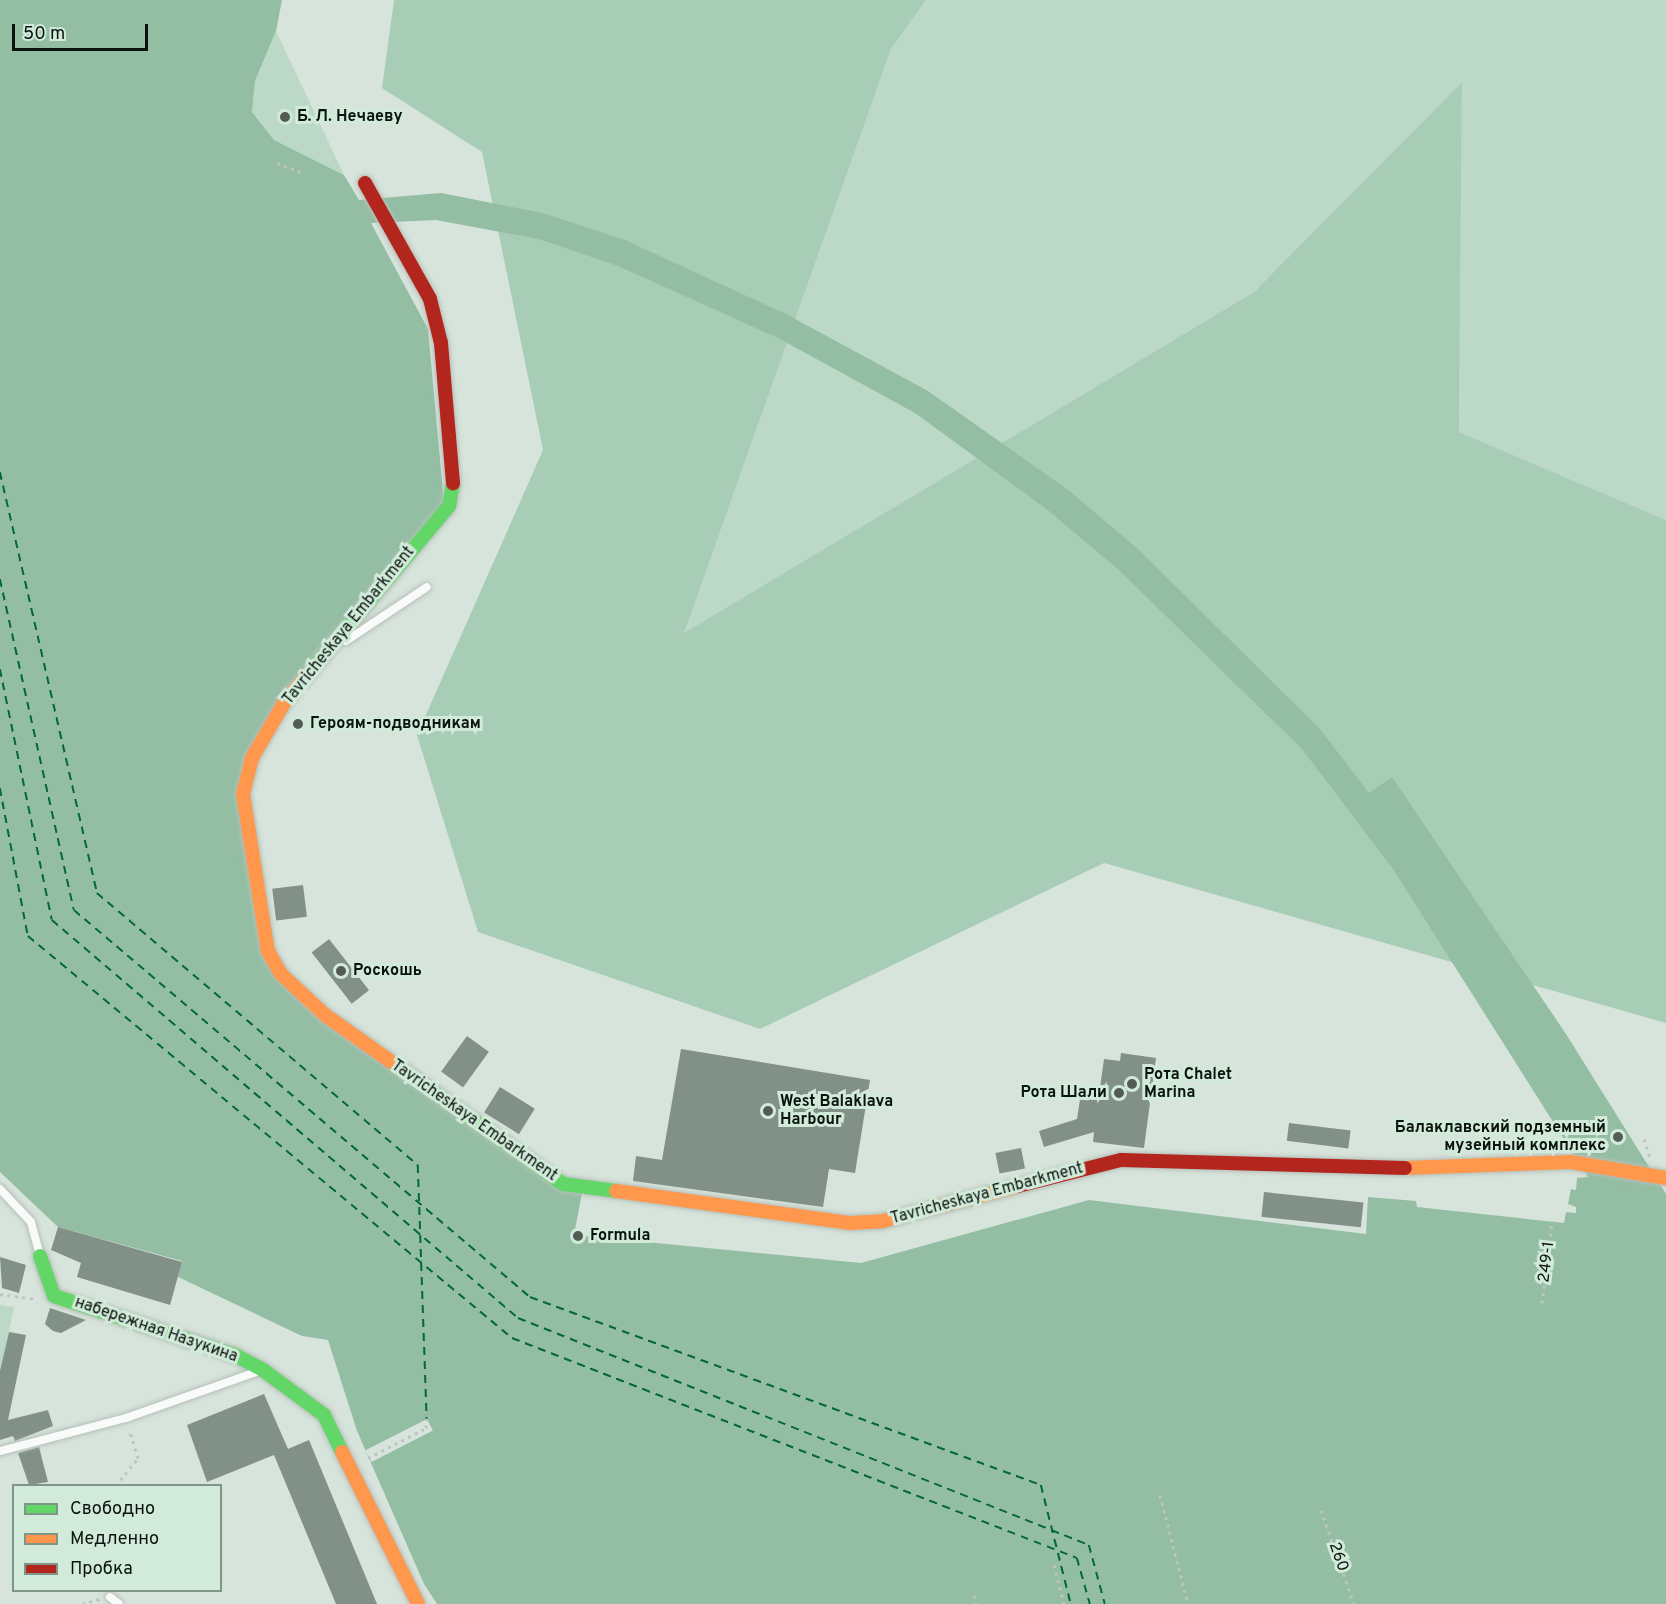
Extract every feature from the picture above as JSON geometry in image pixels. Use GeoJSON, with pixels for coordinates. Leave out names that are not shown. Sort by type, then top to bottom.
{"type":"FeatureCollection","features":[{"type":"Feature","properties":{"kind":"street","name":"Tavricheskaya Embarkment"},"geometry":{"type":"LineString","coordinates":[[365,183],[403,246],[430,300],[441,343],[454,474],[448,506],[317,660],[284,703],[252,758],[243,794],[268,951],[281,974],[325,1015],[563,1184],[849,1223],[883,1221],[976,1200],[1121,1160],[1389,1169],[1571,1162],[1661,1176]]}},
{"type":"Feature","properties":{"kind":"street","name":"набережная Назукина"},"geometry":{"type":"LineString","coordinates":[[40,1256],[54,1296],[205,1345],[263,1370],[324,1415],[418,1604]]}},
{"type":"Feature","properties":{"kind":"lane"},"geometry":{"type":"LineString","coordinates":[[317,660],[427,587]]}},
{"type":"Feature","properties":{"kind":"lane"},"geometry":{"type":"LineString","coordinates":[[0,1190],[31,1222],[40,1256]]}},
{"type":"Feature","properties":{"kind":"lane"},"geometry":{"type":"LineString","coordinates":[[0,1451],[126,1418],[263,1370]]}},
{"type":"Feature","properties":{"kind":"lane"},"geometry":{"type":"LineString","coordinates":[[110,1597],[118,1604]]}},
{"type":"Feature","properties":{"kind":"path"},"geometry":{"type":"LineString","coordinates":[[278,164],[300,172]]}},
{"type":"Feature","properties":{"kind":"path","name":"249-1"},"geometry":{"type":"LineString","coordinates":[[1542,1303],[1552,1221]]}},
{"type":"Feature","properties":{"kind":"path"},"geometry":{"type":"LineString","coordinates":[[0,1294],[23,1300],[54,1296]]}},
{"type":"Feature","properties":{"kind":"path"},"geometry":{"type":"LineString","coordinates":[[117,1484],[138,1458],[126,1418]]}},
{"type":"Feature","properties":{"kind":"path"},"geometry":{"type":"LineString","coordinates":[[350,1467],[426,1428],[427,1419]]}},
{"type":"Feature","properties":{"kind":"path"},"geometry":{"type":"LineString","coordinates":[[1160,1495],[1188,1604]]}},
{"type":"Feature","properties":{"kind":"path","name":"260"},"geometry":{"type":"LineString","coordinates":[[1321,1510],[1354,1604]]}},
{"type":"Feature","properties":{"kind":"path"},"geometry":{"type":"LineString","coordinates":[[1054,1565],[1064,1604]]}},
{"type":"Feature","properties":{"kind":"path"},"geometry":{"type":"LineString","coordinates":[[974,1594],[976,1604]]}},
{"type":"Feature","properties":{"kind":"path"},"geometry":{"type":"LineString","coordinates":[[82,1604],[110,1597]]}},
{"type":"Feature","properties":{"kind":"shaded area"},"geometry":{"type":"Polygon","coordinates":[[[0,0],[282,0],[276,31],[255,81],[252,112],[274,140],[344,175],[359,200],[441,193],[543,213],[625,240],[786,314],[928,391],[1071,492],[1139,550],[1320,729],[1369,793],[1392,777],[1566,1034],[1666,1194],[1666,1604],[437,1604],[424,1584],[357,1431],[328,1340],[302,1336],[178,1277],[182,1261],[58,1227],[0,1172],[0,0]],[[436,220],[371,223],[428,329],[444,503],[241,770],[276,978],[582,1193],[574,1235],[861,1263],[1089,1200],[1366,1234],[1368,1197],[1416,1201],[1417,1207],[1564,1223],[1566,1212],[1576,1213],[1576,1207],[1568,1204],[1571,1189],[1576,1190],[1577,1178],[1588,1177],[1393,869],[1302,749],[1121,572],[1049,511],[915,413],[778,338],[618,266],[539,239],[436,220]]]}},
{"type":"Feature","properties":{"kind":"shaded area"},"geometry":{"type":"Polygon","coordinates":[[[394,0],[926,0],[891,49],[684,633],[1254,292],[1462,82],[1459,432],[1666,520],[1666,1023],[1104,863],[760,1029],[478,932],[417,735],[543,450],[482,152],[382,88],[394,0]]]}},
{"type":"Feature","properties":{"kind":"shaded area"},"geometry":{"type":"Polygon","coordinates":[[[926,0],[1666,0],[1666,520],[1459,432],[1462,82],[1254,292],[683,634],[891,49],[926,0]]]}},
{"type":"Feature","properties":{"kind":"shaded area"},"geometry":{"type":"Polygon","coordinates":[[[276,31],[344,175],[274,140],[252,112],[255,81],[276,31]]]}},
{"type":"Feature","properties":{"kind":"shaded area"},"geometry":{"type":"Polygon","coordinates":[[[0,1305],[14,1307],[0,1375],[0,1305]]]}},
{"type":"Feature","properties":{"kind":"pier"},"geometry":{"type":"Polygon","coordinates":[[[427,1419],[433,1431],[371,1462],[366,1450],[427,1419]]]}},
{"type":"Feature","properties":{"kind":"building"},"geometry":{"type":"Polygon","coordinates":[[[303,885],[307,917],[276,921],[272,889],[303,885]]]}},
{"type":"Feature","properties":{"kind":"building","name":"Роскошь"},"geometry":{"type":"Polygon","coordinates":[[[329,939],[369,990],[352,1004],[312,953],[329,939]]]}},
{"type":"Feature","properties":{"kind":"building"},"geometry":{"type":"Polygon","coordinates":[[[467,1036],[489,1052],[463,1087],[441,1072],[467,1036]]]}},
{"type":"Feature","properties":{"kind":"building","name":"West Balaklava Harbour"},"geometry":{"type":"Polygon","coordinates":[[[681,1049],[870,1080],[855,1173],[829,1169],[823,1207],[633,1181],[636,1156],[662,1160],[681,1049]]]}},
{"type":"Feature","properties":{"kind":"building"},"geometry":{"type":"Polygon","coordinates":[[[1121,1053],[1156,1058],[1144,1148],[1093,1142],[1094,1132],[1044,1147],[1039,1131],[1077,1119],[1081,1093],[1099,1095],[1104,1059],[1120,1061],[1121,1053]]]}},
{"type":"Feature","properties":{"kind":"building"},"geometry":{"type":"Polygon","coordinates":[[[500,1087],[535,1109],[519,1134],[484,1112],[500,1087]]]}},
{"type":"Feature","properties":{"kind":"building"},"geometry":{"type":"Polygon","coordinates":[[[1289,1123],[1351,1131],[1348,1148],[1287,1141],[1289,1123]]]}},
{"type":"Feature","properties":{"kind":"building"},"geometry":{"type":"Polygon","coordinates":[[[1021,1148],[1025,1169],[999,1174],[995,1153],[1021,1148]]]}},
{"type":"Feature","properties":{"kind":"building"},"geometry":{"type":"Polygon","coordinates":[[[1264,1192],[1363,1202],[1361,1227],[1261,1217],[1264,1192]]]}},
{"type":"Feature","properties":{"kind":"building"},"geometry":{"type":"Polygon","coordinates":[[[58,1227],[182,1262],[170,1305],[77,1277],[81,1263],[51,1250],[58,1227]]]}},
{"type":"Feature","properties":{"kind":"building"},"geometry":{"type":"Polygon","coordinates":[[[0,1257],[26,1265],[19,1293],[2,1288],[0,1257]]]}},
{"type":"Feature","properties":{"kind":"building"},"geometry":{"type":"Polygon","coordinates":[[[50,1308],[86,1320],[61,1333],[53,1331],[45,1324],[50,1308]]]}},
{"type":"Feature","properties":{"kind":"building"},"geometry":{"type":"Polygon","coordinates":[[[9,1332],[26,1335],[8,1420],[48,1410],[53,1426],[15,1441],[13,1436],[0,1440],[0,1371],[9,1332]]]}},
{"type":"Feature","properties":{"kind":"building"},"geometry":{"type":"Polygon","coordinates":[[[264,1394],[288,1449],[309,1440],[377,1604],[336,1604],[274,1455],[207,1482],[187,1425],[264,1394]]]}},
{"type":"Feature","properties":{"kind":"building"},"geometry":{"type":"Polygon","coordinates":[[[39,1447],[48,1482],[29,1484],[18,1453],[39,1447]]]}},
{"type":"Feature","properties":{"kind":"ferry route"},"geometry":{"type":"LineString","coordinates":[[0,472],[97,893],[418,1165],[427,1419]]}},
{"type":"Feature","properties":{"kind":"ferry route"},"geometry":{"type":"LineString","coordinates":[[0,579],[74,910],[530,1297],[1041,1485],[1071,1604]]}},
{"type":"Feature","properties":{"kind":"ferry route"},"geometry":{"type":"LineString","coordinates":[[0,669],[52,920],[518,1318],[1089,1545],[1105,1604]]}},
{"type":"Feature","properties":{"kind":"ferry route"},"geometry":{"type":"LineString","coordinates":[[0,788],[28,936],[512,1338],[1077,1558],[1090,1604]]}},
{"type":"Feature","properties":{"kind":"traffic: fast"},"geometry":{"type":"LineString","coordinates":[[308,674],[449,506],[453,483]]}},
{"type":"Feature","properties":{"kind":"traffic: fast"},"geometry":{"type":"LineString","coordinates":[[404,1071],[563,1184],[616,1191]]}},
{"type":"Feature","properties":{"kind":"traffic: fast"},"geometry":{"type":"LineString","coordinates":[[40,1256],[54,1296],[235,1355],[263,1370],[324,1415],[342,1452]]}},
{"type":"Feature","properties":{"kind":"traffic: slow"},"geometry":{"type":"LineString","coordinates":[[308,674],[284,703],[252,758],[243,794],[268,951],[281,974],[325,1015],[404,1071]]}},
{"type":"Feature","properties":{"kind":"traffic: slow"},"geometry":{"type":"LineString","coordinates":[[1405,1168],[1571,1162],[1666,1178]]}},
{"type":"Feature","properties":{"kind":"traffic: slow"},"geometry":{"type":"LineString","coordinates":[[616,1191],[849,1223],[883,1221],[1018,1186]]}},
{"type":"Feature","properties":{"kind":"traffic: slow"},"geometry":{"type":"LineString","coordinates":[[342,1452],[418,1604]]}},
{"type":"Feature","properties":{"kind":"traffic: jam"},"geometry":{"type":"LineString","coordinates":[[365,183],[430,299],[441,343],[453,483]]}},
{"type":"Feature","properties":{"kind":"traffic: jam"},"geometry":{"type":"LineString","coordinates":[[1018,1186],[1121,1160],[1405,1168]]}},
{"type":"Feature","properties":{"kind":"place","name":"Б. Л. Нечаеву"},"geometry":{"type":"Point","coordinates":[285,117]}},
{"type":"Feature","properties":{"kind":"place","name":"Героям-подводникам"},"geometry":{"type":"Point","coordinates":[298,724]}},
{"type":"Feature","properties":{"kind":"place","name":"Роскошь"},"geometry":{"type":"Point","coordinates":[341,971]}},
{"type":"Feature","properties":{"kind":"place","name":"Рота Chalet Marina"},"geometry":{"type":"Point","coordinates":[1132,1084]}},
{"type":"Feature","properties":{"kind":"place","name":"Рота Шали"},"geometry":{"type":"Point","coordinates":[1119,1093]}},
{"type":"Feature","properties":{"kind":"place","name":"West Balaklava Harbour"},"geometry":{"type":"Point","coordinates":[768,1111]}},
{"type":"Feature","properties":{"kind":"place","name":"Балаклавский подземный музейный комплекс"},"geometry":{"type":"Point","coordinates":[1618,1137]}},
{"type":"Feature","properties":{"kind":"place","name":"Formula"},"geometry":{"type":"Point","coordinates":[578,1236]}}]}
